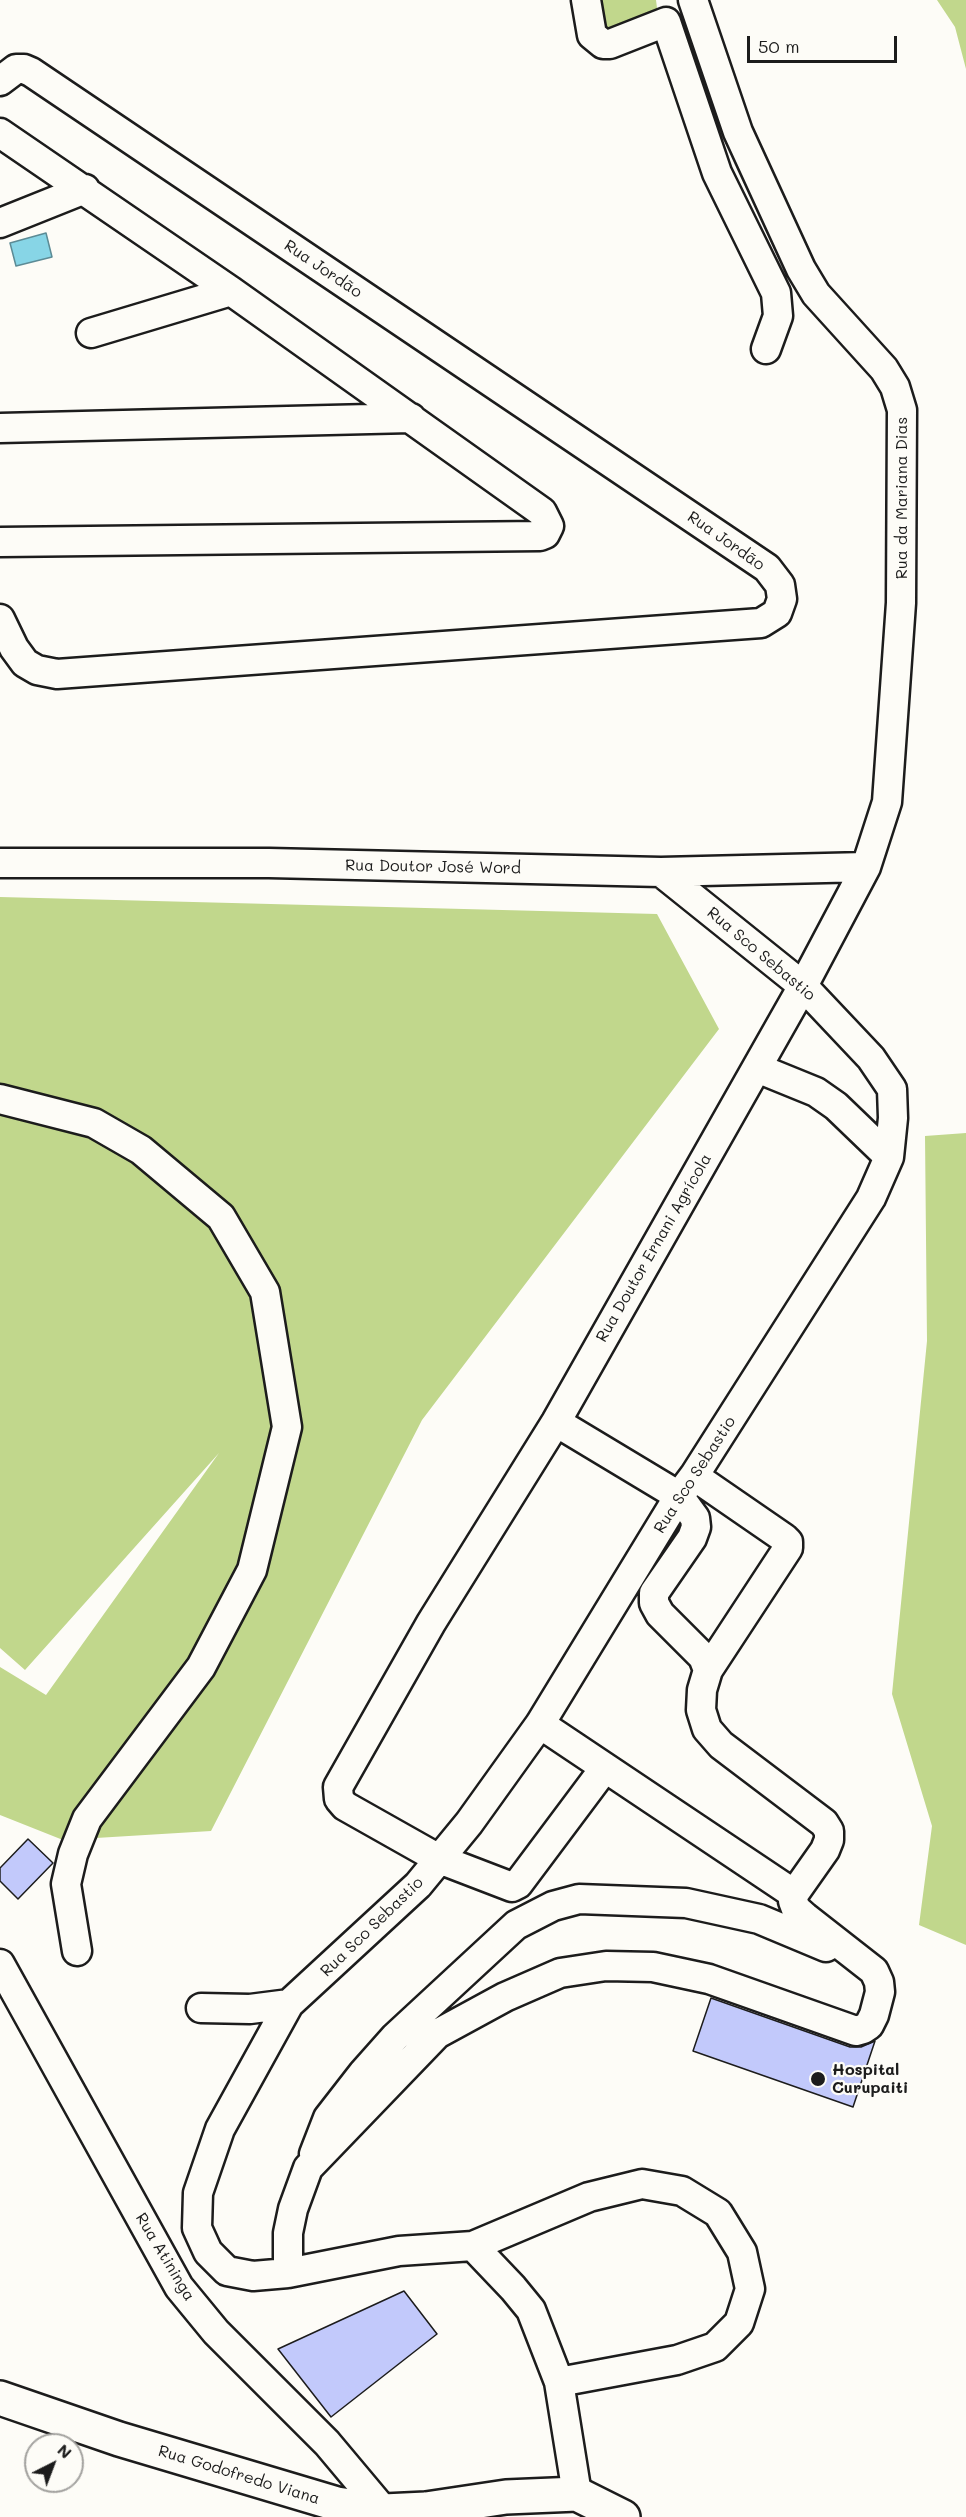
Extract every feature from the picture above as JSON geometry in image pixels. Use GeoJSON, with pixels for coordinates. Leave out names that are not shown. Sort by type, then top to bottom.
{"type":"FeatureCollection","features":[{"type":"Feature","properties":{"kind":"main road","name":"Rua Godofredo Viana"},"geometry":{"type":"LineString","coordinates":[[0,2398],[119,2439],[362,2512],[425,2513],[506,2497],[577,2494],[623,2517]]}},
{"type":"Feature","properties":{"kind":"street"},"geometry":{"type":"LineString","coordinates":[[586,0],[592,35],[603,44],[610,44],[696,8]]}},
{"type":"Feature","properties":{"kind":"street","name":"Rua da Mariana Dias"},"geometry":{"type":"LineString","coordinates":[[696,8],[738,132],[801,269],[816,294],[884,369],[895,387],[902,410],[901,603],[890,766],[887,802],[866,867]]}},
{"type":"Feature","properties":{"kind":"street"},"geometry":{"type":"LineString","coordinates":[[666,22],[717,173],[776,293],[778,316],[766,349]]}},
{"type":"Feature","properties":{"kind":"street","name":"Rua Jordão"},"geometry":{"type":"LineString","coordinates":[[0,81],[16,69],[31,72],[767,568],[780,585],[782,599],[777,614],[761,623],[57,674],[37,670],[25,663],[14,648],[0,619]]}},
{"type":"Feature","properties":{"kind":"street"},"geometry":{"type":"LineString","coordinates":[[0,133],[85,189],[411,418],[542,512],[549,525],[545,534],[540,536],[0,542]]}},
{"type":"Feature","properties":{"kind":"street"},"geometry":{"type":"LineString","coordinates":[[0,223],[85,189]]}},
{"type":"Feature","properties":{"kind":"street"},"geometry":{"type":"LineString","coordinates":[[91,333],[231,291]]}},
{"type":"Feature","properties":{"kind":"street"},"geometry":{"type":"LineString","coordinates":[[0,428],[411,418]]}},
{"type":"Feature","properties":{"kind":"street","name":"Rua Doutor José Word"},"geometry":{"type":"LineString","coordinates":[[0,863],[269,863],[661,872],[866,867]]}},
{"type":"Feature","properties":{"kind":"street","name":"Rua Doutor Ernani Agrícola"},"geometry":{"type":"LineString","coordinates":[[604,1769],[518,1884],[506,1887],[439,1859],[345,1806],[339,1799],[338,1787],[431,1623],[556,1422],[803,986],[866,867]]}},
{"type":"Feature","properties":{"kind":"street","name":"Rua Sco Sebastio"},"geometry":{"type":"LineString","coordinates":[[559,2382],[677,2360],[716,2347],[739,2323],[750,2289],[742,2252],[718,2213],[682,2192],[642,2184],[589,2197],[473,2246],[399,2251],[288,2273],[253,2277],[227,2271],[208,2252],[197,2228],[198,2193],[220,2129],[289,2004],[418,1885],[469,1823],[540,1724],[687,1486],[871,1198],[889,1157],[893,1118],[892,1089],[871,1058],[803,986],[661,872]]}},
{"type":"Feature","properties":{"kind":"street"},"geometry":{"type":"LineString","coordinates":[[757,1068],[816,1092],[836,1106],[889,1157]]}},
{"type":"Feature","properties":{"kind":"street"},"geometry":{"type":"LineString","coordinates":[[0,1099],[94,1124],[141,1150],[221,1217],[265,1292],[287,1428],[252,1570],[201,1668],[87,1819],[73,1854],[66,1884],[77,1951]]}},
{"type":"Feature","properties":{"kind":"street"},"geometry":{"type":"LineString","coordinates":[[308,2168],[437,2034],[505,1997],[560,1973],[606,1966],[652,1967],[709,1979],[856,2031],[869,2025],[874,2015],[880,1992],[879,1982],[867,1964],[805,1917],[796,1909],[793,1901],[794,1894],[825,1850],[829,1840],[829,1831],[824,1823],[721,1745],[707,1729],[701,1710],[702,1690],[708,1670],[788,1548],[788,1542],[687,1486],[556,1422]]}},
{"type":"Feature","properties":{"kind":"street"},"geometry":{"type":"LineString","coordinates":[[687,1486],[696,1527],[692,1538],[654,1593],[654,1603],[660,1614],[703,1657],[708,1670]]}},
{"type":"Feature","properties":{"kind":"street"},"geometry":{"type":"LineString","coordinates":[[540,1724],[794,1894]]}},
{"type":"Feature","properties":{"kind":"street"},"geometry":{"type":"LineString","coordinates":[[288,2273],[288,2233],[293,2209],[328,2118],[395,2037],[516,1925],[553,1906],[579,1899],[687,1903],[759,1919],[867,1964]]}},
{"type":"Feature","properties":{"kind":"street","name":"Rua Atininga"},"geometry":{"type":"LineString","coordinates":[[0,1964],[179,2287],[216,2332],[327,2443],[362,2512]]}},
{"type":"Feature","properties":{"kind":"street"},"geometry":{"type":"LineString","coordinates":[[201,2008],[250,2009],[289,2004]]}},
{"type":"Feature","properties":{"kind":"street"},"geometry":{"type":"LineString","coordinates":[[473,2246],[531,2310],[559,2382],[577,2494]]}},
{"type":"Feature","properties":{"kind":"green space"},"geometry":{"type":"Polygon","coordinates":[[[601,0],[656,0],[659,24],[606,31],[601,0]]]}},
{"type":"Feature","properties":{"kind":"green space"},"geometry":{"type":"Polygon","coordinates":[[[937,0],[966,0],[966,69],[955,27],[937,0]]]}},
{"type":"Feature","properties":{"kind":"green space"},"geometry":{"type":"Polygon","coordinates":[[[0,897],[657,914],[719,1029],[422,1420],[211,1831],[63,1840],[0,1815],[0,1667],[46,1695],[219,1453],[25,1670],[0,1648],[0,897]]]}},
{"type":"Feature","properties":{"kind":"green space"},"geometry":{"type":"Polygon","coordinates":[[[966,1133],[966,1945],[919,1925],[932,1826],[892,1694],[927,1341],[925,1136],[966,1133]]]}},
{"type":"Feature","properties":{"kind":"water"},"geometry":{"type":"Polygon","coordinates":[[[46,233],[52,257],[16,266],[10,243],[46,233]]]}},
{"type":"Feature","properties":{"kind":"building"},"geometry":{"type":"Polygon","coordinates":[[[28,1839],[53,1863],[18,1899],[0,1881],[0,1868],[28,1839]]]}},
{"type":"Feature","properties":{"kind":"building","name":"Hospital Curupaiti"},"geometry":{"type":"Polygon","coordinates":[[[711,1998],[850,2047],[861,2047],[875,2041],[853,2107],[693,2051],[711,1998]]]}},
{"type":"Feature","properties":{"kind":"building"},"geometry":{"type":"Polygon","coordinates":[[[404,2291],[437,2334],[331,2417],[278,2349],[404,2291]]]}},
{"type":"Feature","properties":{"kind":"place","name":"Hospital Curupaiti"},"geometry":{"type":"Point","coordinates":[818,2079]}}]}
